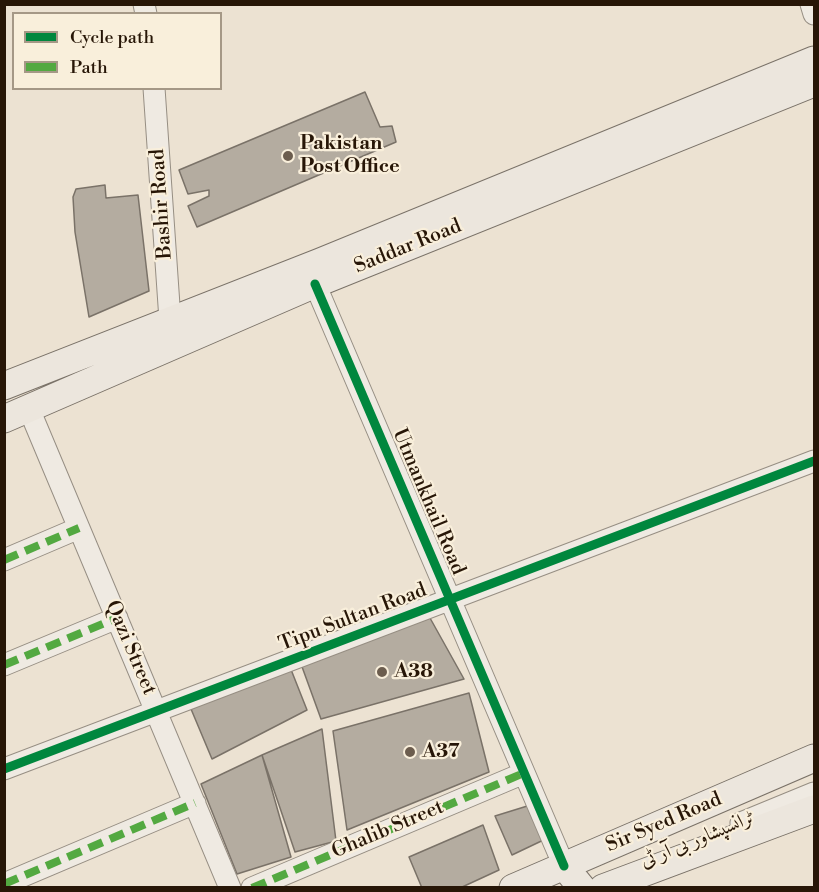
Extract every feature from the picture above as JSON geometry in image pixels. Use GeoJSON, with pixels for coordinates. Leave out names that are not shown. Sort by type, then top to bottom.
{"type":"FeatureCollection","features":[{"type":"Feature","properties":{"kind":"main road","name":"Saddar Road"},"geometry":{"type":"LineString","coordinates":[[4,386],[814,60]]}},
{"type":"Feature","properties":{"kind":"main road","name":"Saddar Road"},"geometry":{"type":"LineString","coordinates":[[16,414],[315,284],[814,83]]}},
{"type":"Feature","properties":{"kind":"main road","name":"Sir Syed Road"},"geometry":{"type":"LineString","coordinates":[[513,888],[814,758]]}},
{"type":"Feature","properties":{"kind":"main road"},"geometry":{"type":"LineString","coordinates":[[603,888],[814,809]]}},
{"type":"Feature","properties":{"kind":"main road"},"geometry":{"type":"LineString","coordinates":[[564,867],[582,888]]}},
{"type":"Feature","properties":{"kind":"street"},"geometry":{"type":"LineString","coordinates":[[811,4],[814,14]]}},
{"type":"Feature","properties":{"kind":"street","name":"Bashir Road"},"geometry":{"type":"LineString","coordinates":[[154,90],[170,321]]}},
{"type":"Feature","properties":{"kind":"street","name":"Utmankhail Road"},"geometry":{"type":"LineString","coordinates":[[315,284],[564,867]]}},
{"type":"Feature","properties":{"kind":"street","name":"Qazi Street"},"geometry":{"type":"LineString","coordinates":[[16,414],[79,528],[230,888]]}},
{"type":"Feature","properties":{"kind":"street","name":"Tipu Sultan Road"},"geometry":{"type":"LineString","coordinates":[[4,769],[814,461]]}},
{"type":"Feature","properties":{"kind":"street"},"geometry":{"type":"LineString","coordinates":[[4,560],[79,528]]}},
{"type":"Feature","properties":{"kind":"street"},"geometry":{"type":"LineString","coordinates":[[4,665],[117,618]]}},
{"type":"Feature","properties":{"kind":"street","name":"Ghalib Street"},"geometry":{"type":"LineString","coordinates":[[252,888],[524,773]]}},
{"type":"Feature","properties":{"kind":"street","name":"ٹرانسپشاور بی آر ٹی"},"geometry":{"type":"LineString","coordinates":[[582,888],[814,793]]}},
{"type":"Feature","properties":{"kind":"street"},"geometry":{"type":"LineString","coordinates":[[4,884],[195,803]]}},
{"type":"Feature","properties":{"kind":"building","name":"Pakistan Post Office"},"geometry":{"type":"Polygon","coordinates":[[[365,92],[380,127],[392,126],[396,142],[197,227],[188,206],[209,196],[209,190],[188,194],[179,170],[365,92]]]}},
{"type":"Feature","properties":{"kind":"building"},"geometry":{"type":"Polygon","coordinates":[[[105,185],[106,198],[138,195],[149,291],[89,317],[75,232],[73,197],[76,189],[105,185]]]}},
{"type":"Feature","properties":{"kind":"building","name":"A38"},"geometry":{"type":"Polygon","coordinates":[[[430,618],[464,679],[321,719],[301,664],[430,618]]]}},
{"type":"Feature","properties":{"kind":"building"},"geometry":{"type":"Polygon","coordinates":[[[290,667],[307,710],[212,759],[191,709],[290,667]]]}},
{"type":"Feature","properties":{"kind":"building","name":"A37"},"geometry":{"type":"Polygon","coordinates":[[[469,693],[489,772],[347,830],[333,731],[469,693]]]}},
{"type":"Feature","properties":{"kind":"building"},"geometry":{"type":"Polygon","coordinates":[[[322,729],[336,841],[295,852],[262,755],[322,729]]]}},
{"type":"Feature","properties":{"kind":"building"},"geometry":{"type":"Polygon","coordinates":[[[262,755],[291,857],[237,874],[201,784],[262,755]]]}},
{"type":"Feature","properties":{"kind":"building"},"geometry":{"type":"Polygon","coordinates":[[[537,803],[554,835],[512,855],[495,816],[537,803]]]}},
{"type":"Feature","properties":{"kind":"building"},"geometry":{"type":"Polygon","coordinates":[[[483,825],[499,870],[460,888],[422,888],[409,857],[483,825]]]}},
{"type":"Feature","properties":{"kind":"marked path"},"geometry":{"type":"LineString","coordinates":[[4,560],[79,528]]}},
{"type":"Feature","properties":{"kind":"marked path"},"geometry":{"type":"LineString","coordinates":[[4,665],[117,618]]}},
{"type":"Feature","properties":{"kind":"marked path"},"geometry":{"type":"LineString","coordinates":[[252,888],[524,773]]}},
{"type":"Feature","properties":{"kind":"marked path"},"geometry":{"type":"LineString","coordinates":[[4,884],[195,803]]}},
{"type":"Feature","properties":{"kind":"cycle path"},"geometry":{"type":"LineString","coordinates":[[315,284],[564,866]]}},
{"type":"Feature","properties":{"kind":"cycle path"},"geometry":{"type":"LineString","coordinates":[[4,769],[814,461]]}},
{"type":"Feature","properties":{"kind":"place","name":"Pakistan Post Office"},"geometry":{"type":"Point","coordinates":[288,156]}},
{"type":"Feature","properties":{"kind":"place","name":"A38"},"geometry":{"type":"Point","coordinates":[382,672]}},
{"type":"Feature","properties":{"kind":"place","name":"A37"},"geometry":{"type":"Point","coordinates":[410,752]}}]}
